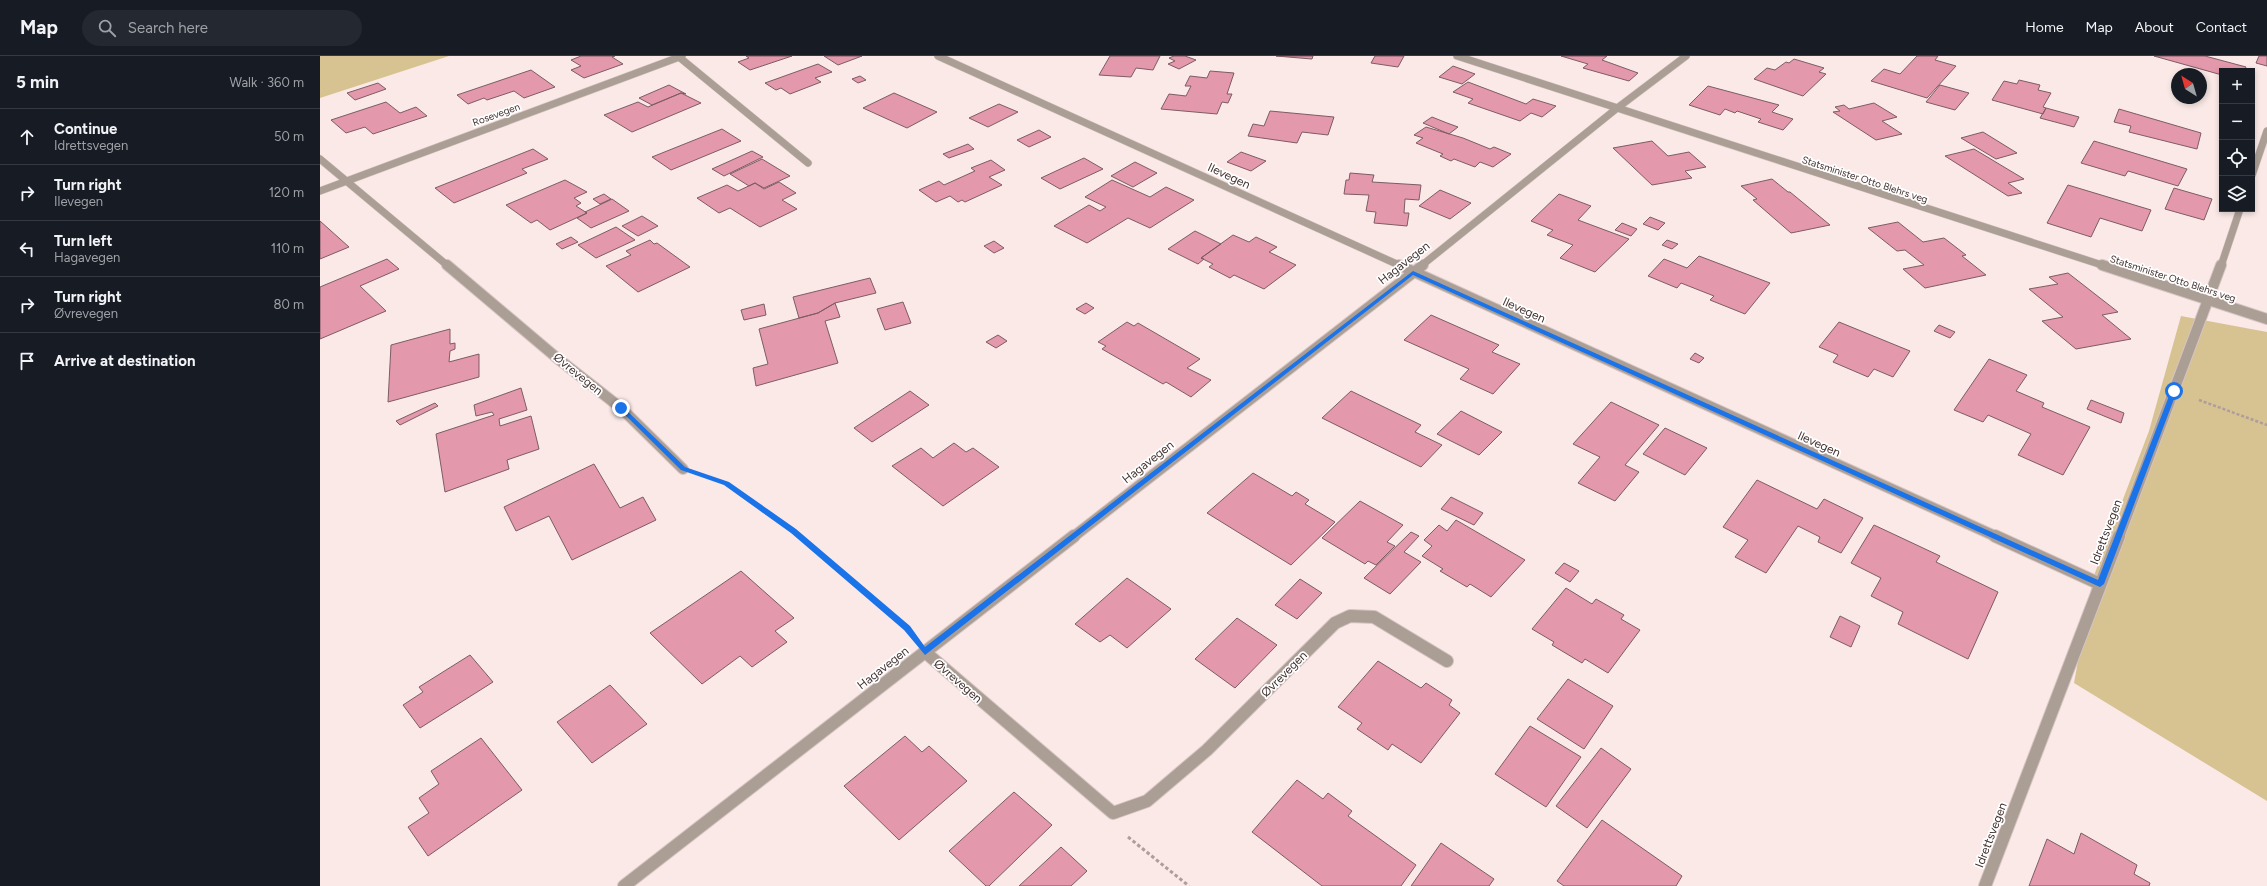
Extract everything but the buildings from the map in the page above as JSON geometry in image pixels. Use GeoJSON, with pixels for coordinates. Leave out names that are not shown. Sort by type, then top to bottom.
{"type":"FeatureCollection","features":[{"type":"Feature","properties":{"kind":"street","name":"Rosevegen"},"geometry":{"type":"LineString","coordinates":[[320,191],[681,56],[808,163]]}},
{"type":"Feature","properties":{"kind":"street","name":"Ilevegen"},"geometry":{"type":"LineString","coordinates":[[938,56],[2100,584]]}},
{"type":"Feature","properties":{"kind":"street","name":"Statsminister Otto Blehrs veg"},"geometry":{"type":"LineString","coordinates":[[1457,56],[1616,109],[2267,319]]}},
{"type":"Feature","properties":{"kind":"street","name":"Hagavegen"},"geometry":{"type":"LineString","coordinates":[[624,886],[1413,273],[1616,109],[1686,56]]}},
{"type":"Feature","properties":{"kind":"street"},"geometry":{"type":"LineString","coordinates":[[2255,166],[2267,131]]}},
{"type":"Feature","properties":{"kind":"street","name":"Øvrevegen"},"geometry":{"type":"LineString","coordinates":[[320,159],[557,358],[621,408],[683,469]]}},
{"type":"Feature","properties":{"kind":"street","name":"Idrettsvegen"},"geometry":{"type":"LineString","coordinates":[[1985,886],[2209,301],[2239,212]]}},
{"type":"Feature","properties":{"kind":"street","name":"Øvrevegen"},"geometry":{"type":"LineString","coordinates":[[925,652],[1113,813],[1147,801],[1207,750],[1335,623],[1350,616],[1374,617],[1447,661]]}},
{"type":"Feature","properties":{"kind":"path"},"geometry":{"type":"LineString","coordinates":[[2174,391],[2267,425]]}},
{"type":"Feature","properties":{"kind":"path","name":"Øvrevegen"},"geometry":{"type":"LineString","coordinates":[[683,469],[726,483],[794,531],[907,628],[925,652]]}},
{"type":"Feature","properties":{"kind":"path"},"geometry":{"type":"LineString","coordinates":[[1113,813],[1128,837],[1189,886]]}},
{"type":"Feature","properties":{"kind":"shaded area"},"geometry":{"type":"Polygon","coordinates":[[[320,56],[449,56],[320,98],[320,56]]]}},
{"type":"Feature","properties":{"kind":"shaded area"},"geometry":{"type":"Polygon","coordinates":[[[2181,316],[2267,332],[2267,801],[2074,683],[2093,578],[2149,431],[2181,316]]]}},
{"type":"Feature","properties":{"kind":"route"},"geometry":{"type":"LineString","coordinates":[[621,408],[683,469],[726,483],[794,531],[907,628],[925,652],[1413,273],[2100,584],[2174,391]]}}]}
